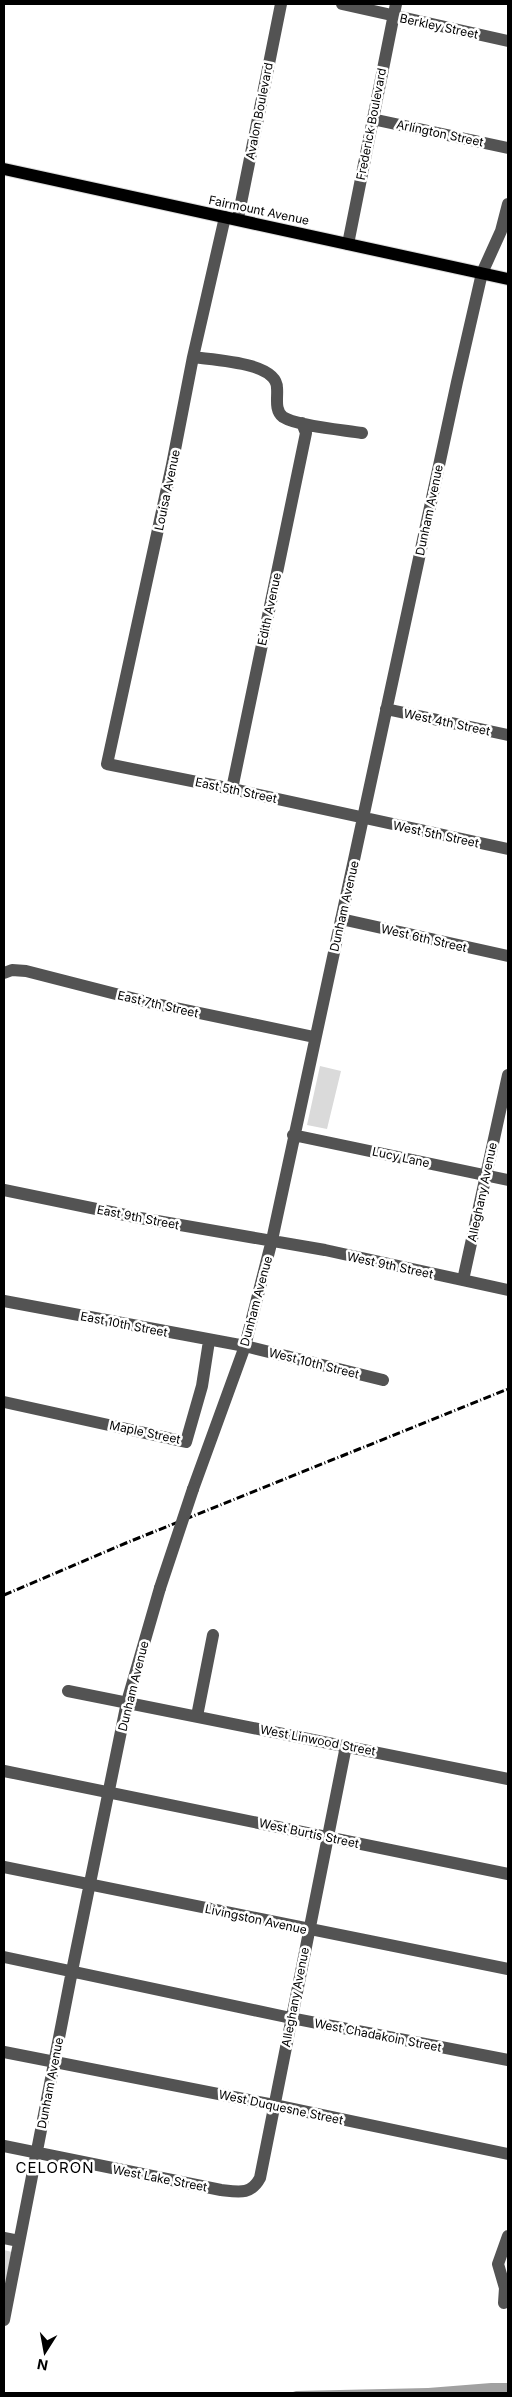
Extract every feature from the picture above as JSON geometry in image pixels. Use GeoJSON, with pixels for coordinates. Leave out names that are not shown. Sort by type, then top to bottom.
{"type":"FeatureCollection","features":[{"type":"Feature","properties":{"kind":"main road","name":"Fairmount Avenue"},"geometry":{"type":"LineString","coordinates":[[4,168],[508,279]]}},
{"type":"Feature","properties":{"kind":"street","name":"Avalon Boulevard"},"geometry":{"type":"LineString","coordinates":[[231,217],[281,4]]}},
{"type":"Feature","properties":{"kind":"street","name":"Berkley Street"},"geometry":{"type":"LineString","coordinates":[[342,4],[395,10],[508,41]]}},
{"type":"Feature","properties":{"kind":"street","name":"Frederick Boulevard"},"geometry":{"type":"LineString","coordinates":[[348,244],[395,10]]}},
{"type":"Feature","properties":{"kind":"street","name":"Arlington Street"},"geometry":{"type":"LineString","coordinates":[[372,119],[508,148]]}},
{"type":"Feature","properties":{"kind":"street","name":"Dunham Avenue"},"geometry":{"type":"LineString","coordinates":[[4,2320],[89,1885],[127,1702],[160,1588],[193,1489],[245,1346],[272,1240],[314,1037],[364,818],[386,709],[482,273],[501,231],[508,204]]}},
{"type":"Feature","properties":{"kind":"street","name":"Louisa Avenue"},"geometry":{"type":"LineString","coordinates":[[108,764],[193,358],[231,217]]}},
{"type":"Feature","properties":{"kind":"street"},"geometry":{"type":"LineString","coordinates":[[193,358],[242,364],[267,371],[274,376],[278,385],[276,406],[283,416],[304,427],[362,433]]}},
{"type":"Feature","properties":{"kind":"street","name":"Edith Avenue"},"geometry":{"type":"LineString","coordinates":[[232,788],[304,427]]}},
{"type":"Feature","properties":{"kind":"street","name":"West 4th Street"},"geometry":{"type":"LineString","coordinates":[[386,709],[508,735]]}},
{"type":"Feature","properties":{"kind":"street","name":"East 5th Street"},"geometry":{"type":"LineString","coordinates":[[108,764],[232,788],[364,818]]}},
{"type":"Feature","properties":{"kind":"street","name":"West 5th Street"},"geometry":{"type":"LineString","coordinates":[[364,818],[508,849]]}},
{"type":"Feature","properties":{"kind":"street","name":"West 6th Street"},"geometry":{"type":"LineString","coordinates":[[341,919],[508,956]]}},
{"type":"Feature","properties":{"kind":"street","name":"East 7th Street"},"geometry":{"type":"LineString","coordinates":[[4,973],[12,970],[26,971],[147,1002],[314,1037]]}},
{"type":"Feature","properties":{"kind":"street","name":"Alleghany Avenue"},"geometry":{"type":"LineString","coordinates":[[463,1280],[508,1075]]}},
{"type":"Feature","properties":{"kind":"street","name":"Lucy Lane"},"geometry":{"type":"LineString","coordinates":[[293,1135],[508,1180]]}},
{"type":"Feature","properties":{"kind":"street","name":"East 9th Street"},"geometry":{"type":"LineString","coordinates":[[4,1190],[140,1218],[272,1240]]}},
{"type":"Feature","properties":{"kind":"street","name":"West 9th Street"},"geometry":{"type":"LineString","coordinates":[[272,1240],[508,1290]]}},
{"type":"Feature","properties":{"kind":"street","name":"East 10th Street"},"geometry":{"type":"LineString","coordinates":[[4,1301],[209,1341],[245,1346]]}},
{"type":"Feature","properties":{"kind":"street","name":"Maple Street"},"geometry":{"type":"LineString","coordinates":[[4,1402],[186,1442],[202,1386],[209,1341]]}},
{"type":"Feature","properties":{"kind":"street","name":"West 10th Street"},"geometry":{"type":"LineString","coordinates":[[245,1346],[383,1380]]}},
{"type":"Feature","properties":{"kind":"street"},"geometry":{"type":"LineString","coordinates":[[197,1716],[213,1635]]}},
{"type":"Feature","properties":{"kind":"street","name":"West Linwood Street"},"geometry":{"type":"LineString","coordinates":[[68,1691],[508,1779]]}},
{"type":"Feature","properties":{"kind":"street","name":"Alleghany Avenue"},"geometry":{"type":"LineString","coordinates":[[253,2188],[260,2178],[346,1746]]}},
{"type":"Feature","properties":{"kind":"street","name":"West Burtis Street"},"geometry":{"type":"LineString","coordinates":[[4,1771],[508,1874]]}},
{"type":"Feature","properties":{"kind":"street","name":"Livingston Avenue"},"geometry":{"type":"LineString","coordinates":[[4,1867],[508,1969]]}},
{"type":"Feature","properties":{"kind":"street","name":"West Chadakoin Street"},"geometry":{"type":"LineString","coordinates":[[4,1957],[291,2018],[508,2060]]}},
{"type":"Feature","properties":{"kind":"street","name":"West Duquesne Street"},"geometry":{"type":"LineString","coordinates":[[4,2052],[274,2105],[508,2154]]}},
{"type":"Feature","properties":{"kind":"street","name":"West Lake Street"},"geometry":{"type":"LineString","coordinates":[[4,2146],[222,2190],[243,2192],[253,2188]]}},
{"type":"Feature","properties":{"kind":"street"},"geometry":{"type":"LineString","coordinates":[[504,2303],[505,2288],[498,2264],[508,2236]]}},
{"type":"Feature","properties":{"kind":"street"},"geometry":{"type":"LineString","coordinates":[[4,2238],[19,2241]]}},
{"type":"Feature","properties":{"kind":"shaded area"},"geometry":{"type":"Polygon","coordinates":[[[320,1066],[341,1071],[327,1129],[307,1125],[320,1066]]]}},
{"type":"Feature","properties":{"kind":"shaded area"},"geometry":{"type":"Polygon","coordinates":[[[4,2250],[12,2252],[4,2294],[4,2250]]]}},
{"type":"Feature","properties":{"kind":"shaded area"},"geometry":{"type":"Polygon","coordinates":[[[508,2383],[508,2393],[290,2393],[296,2391],[428,2388],[508,2383]]]}},
{"type":"Feature","properties":{"kind":"railway"},"geometry":{"type":"LineString","coordinates":[[4,1595],[126,1543],[508,1389]]}},
{"type":"Feature","properties":{"kind":"district","name":"CELORON"},"geometry":{"type":"Point","coordinates":[55,2167]}}]}
